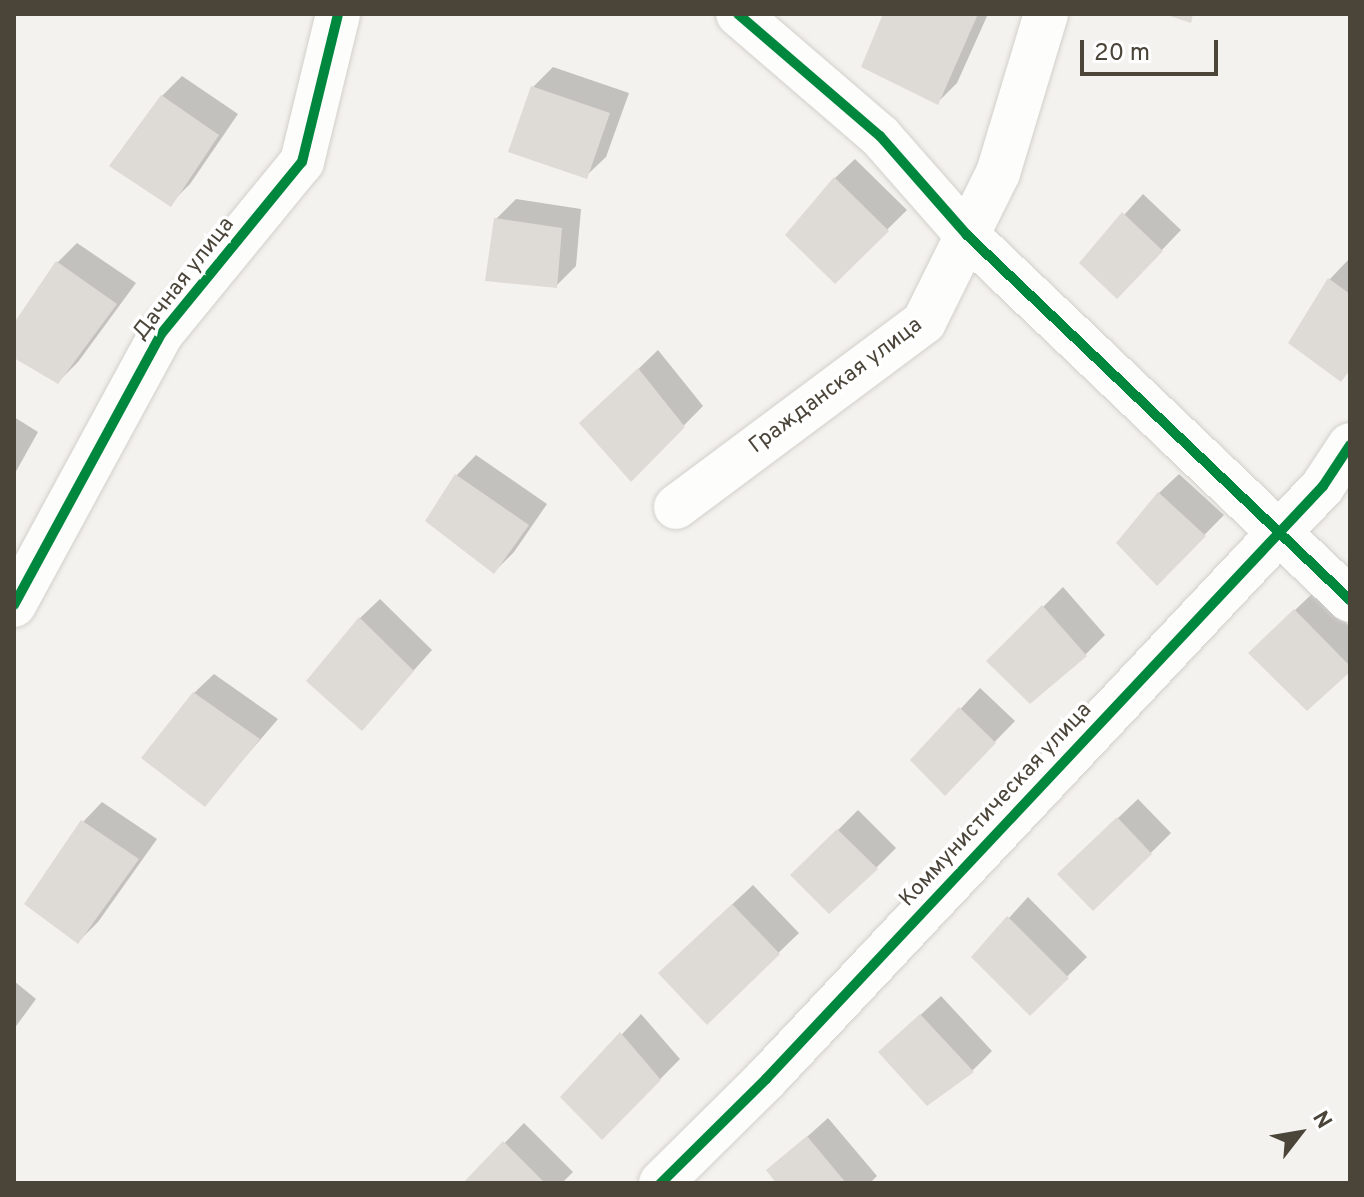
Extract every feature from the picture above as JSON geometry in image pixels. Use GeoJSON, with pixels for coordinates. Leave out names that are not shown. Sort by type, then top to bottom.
{"type":"FeatureCollection","features":[{"type":"Feature","properties":{"kind":"street","name":"Дачная улица"},"geometry":{"type":"LineString","coordinates":[[14,605],[161,334],[302,162],[338,14]]}},
{"type":"Feature","properties":{"kind":"street"},"geometry":{"type":"LineString","coordinates":[[738,14],[880,136],[967,235],[1350,600]]}},
{"type":"Feature","properties":{"kind":"street","name":"Гражданская улица"},"geometry":{"type":"LineString","coordinates":[[676,507],[924,322],[998,173],[1046,14]]}},
{"type":"Feature","properties":{"kind":"street","name":"Коммунистическая улица"},"geometry":{"type":"LineString","coordinates":[[661,1183],[766,1079],[1323,486],[1350,445]]}},
{"type":"Feature","properties":{"kind":"building"},"geometry":{"type":"Polygon","coordinates":[[[883,14],[978,14],[938,105],[861,67],[883,14]]]}},
{"type":"Feature","properties":{"kind":"building"},"geometry":{"type":"Polygon","coordinates":[[[1164,14],[1193,14],[1191,23],[1164,14]]]}},
{"type":"Feature","properties":{"kind":"building"},"geometry":{"type":"Polygon","coordinates":[[[531,86],[610,113],[587,179],[508,152],[531,86]]]}},
{"type":"Feature","properties":{"kind":"building"},"geometry":{"type":"Polygon","coordinates":[[[161,95],[219,135],[171,207],[109,166],[161,95]]]}},
{"type":"Feature","properties":{"kind":"building"},"geometry":{"type":"Polygon","coordinates":[[[834,177],[889,231],[835,284],[785,235],[834,177]]]}},
{"type":"Feature","properties":{"kind":"building"},"geometry":{"type":"Polygon","coordinates":[[[1122,212],[1163,251],[1117,299],[1079,263],[1122,212]]]}},
{"type":"Feature","properties":{"kind":"building"},"geometry":{"type":"Polygon","coordinates":[[[494,218],[562,228],[557,288],[485,281],[494,218]]]}},
{"type":"Feature","properties":{"kind":"building"},"geometry":{"type":"Polygon","coordinates":[[[56,261],[117,304],[58,384],[14,358],[14,323],[56,261]]]}},
{"type":"Feature","properties":{"kind":"building"},"geometry":{"type":"Polygon","coordinates":[[[1328,278],[1350,294],[1350,370],[1341,382],[1288,343],[1328,278]]]}},
{"type":"Feature","properties":{"kind":"building"},"geometry":{"type":"Polygon","coordinates":[[[638,368],[685,427],[631,482],[579,423],[638,368]]]}},
{"type":"Feature","properties":{"kind":"building"},"geometry":{"type":"Polygon","coordinates":[[[455,474],[529,525],[494,574],[425,521],[455,474]]]}},
{"type":"Feature","properties":{"kind":"building"},"geometry":{"type":"Polygon","coordinates":[[[1158,492],[1206,536],[1157,586],[1116,543],[1158,492]]]}},
{"type":"Feature","properties":{"kind":"building"},"geometry":{"type":"Polygon","coordinates":[[[1042,605],[1087,656],[1030,704],[986,661],[1042,605]]]}},
{"type":"Feature","properties":{"kind":"building"},"geometry":{"type":"Polygon","coordinates":[[[1294,609],[1350,666],[1350,672],[1307,711],[1248,653],[1294,609]]]}},
{"type":"Feature","properties":{"kind":"building"},"geometry":{"type":"Polygon","coordinates":[[[359,617],[414,671],[362,731],[306,681],[359,617]]]}},
{"type":"Feature","properties":{"kind":"building"},"geometry":{"type":"Polygon","coordinates":[[[193,692],[260,739],[205,807],[141,758],[193,692]]]}},
{"type":"Feature","properties":{"kind":"building"},"geometry":{"type":"Polygon","coordinates":[[[959,707],[996,743],[945,796],[910,760],[959,707]]]}},
{"type":"Feature","properties":{"kind":"building"},"geometry":{"type":"Polygon","coordinates":[[[1117,817],[1152,854],[1093,911],[1057,874],[1117,817]]]}},
{"type":"Feature","properties":{"kind":"building"},"geometry":{"type":"Polygon","coordinates":[[[81,820],[139,859],[78,944],[24,904],[81,820]]]}},
{"type":"Feature","properties":{"kind":"building"},"geometry":{"type":"Polygon","coordinates":[[[837,829],[878,869],[829,914],[790,875],[837,829]]]}},
{"type":"Feature","properties":{"kind":"building"},"geometry":{"type":"Polygon","coordinates":[[[732,904],[780,954],[707,1025],[658,973],[732,904]]]}},
{"type":"Feature","properties":{"kind":"building"},"geometry":{"type":"Polygon","coordinates":[[[1007,916],[1069,978],[1030,1016],[971,957],[1007,916]]]}},
{"type":"Feature","properties":{"kind":"building"},"geometry":{"type":"Polygon","coordinates":[[[920,1014],[974,1072],[927,1106],[878,1052],[920,1014]]]}},
{"type":"Feature","properties":{"kind":"building"},"geometry":{"type":"Polygon","coordinates":[[[620,1032],[661,1080],[602,1140],[560,1097],[620,1032]]]}},
{"type":"Feature","properties":{"kind":"building"},"geometry":{"type":"Polygon","coordinates":[[[807,1136],[846,1183],[776,1183],[766,1170],[807,1136]]]}},
{"type":"Feature","properties":{"kind":"building"},"geometry":{"type":"Polygon","coordinates":[[[503,1141],[545,1183],[463,1183],[503,1141]]]}},
{"type":"Feature","properties":{"kind":"cycle path"},"geometry":{"type":"LineString","coordinates":[[14,605],[161,334],[302,162],[338,14]]}},
{"type":"Feature","properties":{"kind":"cycle path"},"geometry":{"type":"LineString","coordinates":[[738,14],[880,136],[967,235],[1350,600]]}},
{"type":"Feature","properties":{"kind":"cycle path"},"geometry":{"type":"LineString","coordinates":[[661,1183],[766,1079],[1323,486],[1350,445]]}}]}
